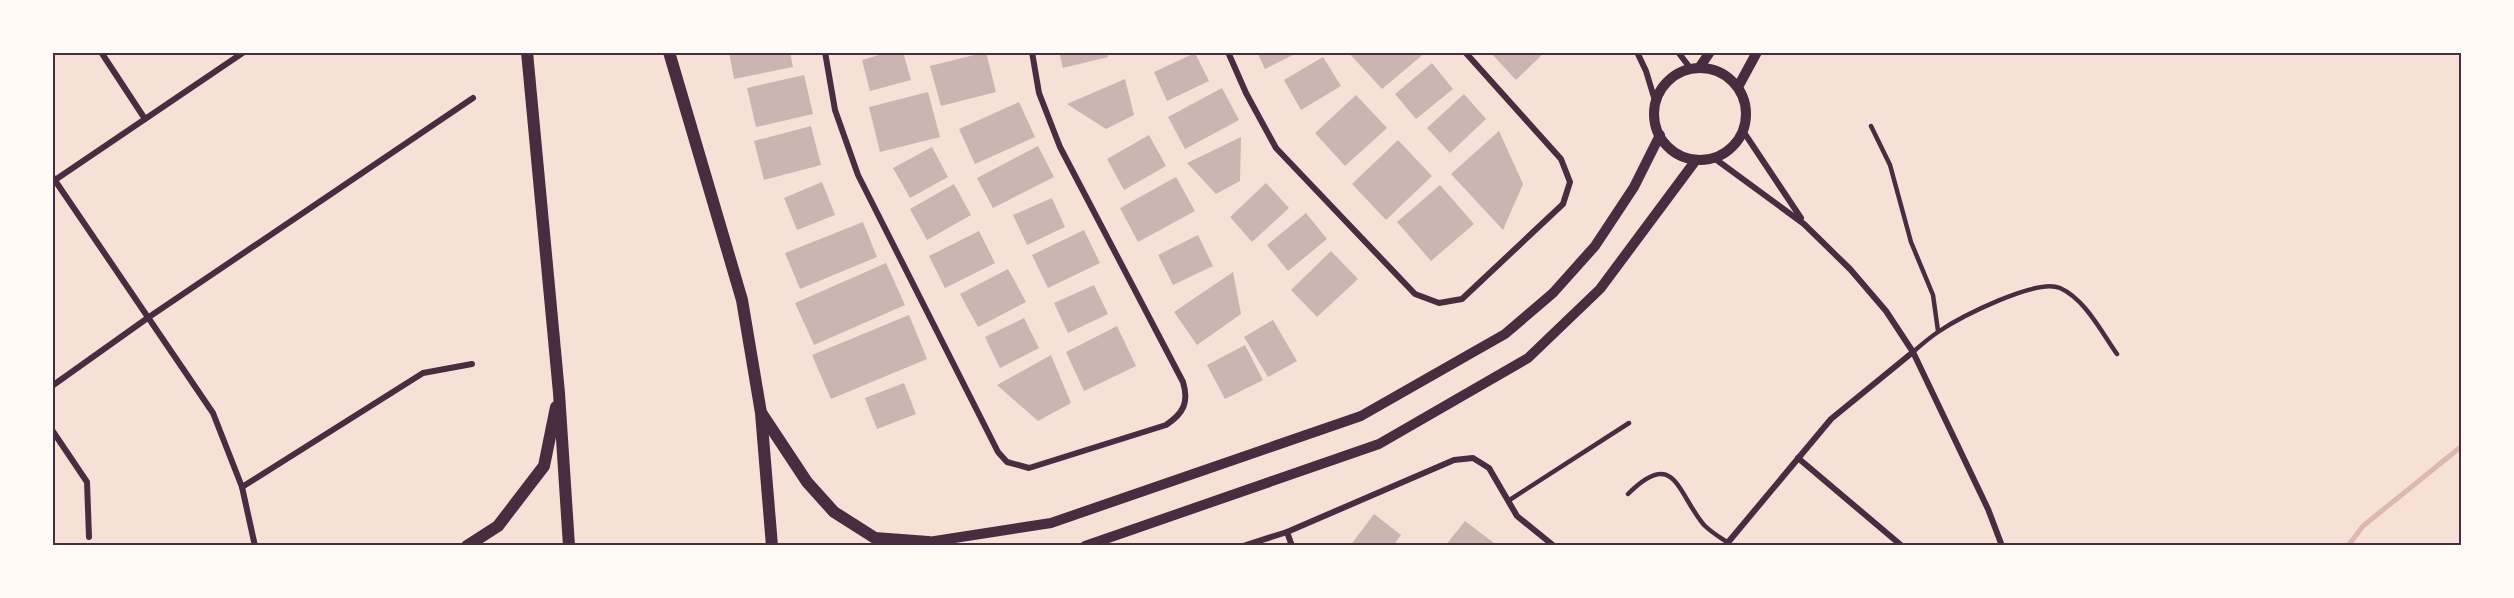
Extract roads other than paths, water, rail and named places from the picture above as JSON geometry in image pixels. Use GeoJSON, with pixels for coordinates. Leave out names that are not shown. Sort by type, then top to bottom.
{"type":"FeatureCollection","features":[{"type":"Feature","properties":{"kind":"main road"},"geometry":{"type":"LineString","coordinates":[[528,52],[559,393],[569,546]]}},
{"type":"Feature","properties":{"kind":"main road"},"geometry":{"type":"LineString","coordinates":[[669,52],[742,300],[761,413],[772,546]]}},
{"type":"Feature","properties":{"kind":"main road"},"geometry":{"type":"LineString","coordinates":[[466,546],[498,526],[544,466],[559,393]]}},
{"type":"Feature","properties":{"kind":"main road"},"geometry":{"type":"LineString","coordinates":[[761,413],[807,482],[834,512],[875,538],[928,542]]}},
{"type":"Feature","properties":{"kind":"street"},"geometry":{"type":"LineString","coordinates":[[101,52],[145,119]]}},
{"type":"Feature","properties":{"kind":"street"},"geometry":{"type":"LineString","coordinates":[[244,52],[54,178],[213,413],[242,487],[255,546]]}},
{"type":"Feature","properties":{"kind":"street"},"geometry":{"type":"LineString","coordinates":[[825,52],[835,110],[858,176],[998,452],[1007,462],[1029,468],[1166,425],[1178,417],[1185,407],[1187,395],[1183,382],[1060,147],[1039,93],[1032,52]]}},
{"type":"Feature","properties":{"kind":"street"},"geometry":{"type":"LineString","coordinates":[[1228,52],[1246,93],[1276,148],[1415,294],[1439,303],[1462,299],[1563,204],[1570,182],[1561,159],[1465,52]]}},
{"type":"Feature","properties":{"kind":"street"},"geometry":{"type":"LineString","coordinates":[[1636,52],[1646,71],[1656,104]]}},
{"type":"Feature","properties":{"kind":"street"},"geometry":{"type":"LineString","coordinates":[[1678,52],[1695,68]]}},
{"type":"Feature","properties":{"kind":"street"},"geometry":{"type":"LineString","coordinates":[[1695,68],[1710,52]]}},
{"type":"Feature","properties":{"kind":"street"},"geometry":{"type":"LineString","coordinates":[[1738,87],[1757,52]]}},
{"type":"Feature","properties":{"kind":"street"},"geometry":{"type":"LineString","coordinates":[[1695,68],[1714,70],[1727,77],[1738,87],[1745,101],[1746,116],[1743,131],[1727,152],[1714,158],[1696,160],[1675,152],[1660,135],[1655,120],[1656,104],[1660,91],[1678,73],[1695,68]]}},
{"type":"Feature","properties":{"kind":"street"},"geometry":{"type":"LineString","coordinates":[[52,386],[149,317],[472,98]]}},
{"type":"Feature","properties":{"kind":"street"},"geometry":{"type":"LineString","coordinates":[[1743,131],[1804,224]]}},
{"type":"Feature","properties":{"kind":"street"},"geometry":{"type":"LineString","coordinates":[[901,546],[1052,523],[1361,417],[1505,334],[1552,293],[1595,246],[1634,187],[1660,135]]}},
{"type":"Feature","properties":{"kind":"street"},"geometry":{"type":"LineString","coordinates":[[1714,158],[1804,224],[1850,269],[1886,311],[1913,352],[1988,509],[2002,546]]}},
{"type":"Feature","properties":{"kind":"street"},"geometry":{"type":"LineString","coordinates":[[1085,546],[1379,444],[1528,358],[1600,289],[1696,160]]}},
{"type":"Feature","properties":{"kind":"street"},"geometry":{"type":"LineString","coordinates":[[1726,544],[1831,419],[1913,352]]}},
{"type":"Feature","properties":{"kind":"street"},"geometry":{"type":"LineString","coordinates":[[242,487],[423,373],[472,364]]}},
{"type":"Feature","properties":{"kind":"street"},"geometry":{"type":"LineString","coordinates":[[52,430],[87,482],[89,537]]}},
{"type":"Feature","properties":{"kind":"street"},"geometry":{"type":"LineString","coordinates":[[1243,546],[1287,532],[1454,460],[1473,458],[1489,468],[1517,516],[1554,546]]}},
{"type":"Feature","properties":{"kind":"street"},"geometry":{"type":"LineString","coordinates":[[1798,458],[1902,546]]}},
{"type":"Feature","properties":{"kind":"street"},"geometry":{"type":"LineString","coordinates":[[1287,532],[1292,546]]}},
{"type":"Feature","properties":{"kind":"lane"},"geometry":{"type":"LineString","coordinates":[[1872,126],[1890,165],[1911,242],[1933,295],[1938,332]]}},
{"type":"Feature","properties":{"kind":"lane"},"geometry":{"type":"LineString","coordinates":[[1913,352],[1938,332],[2014,293],[2037,287],[2059,287],[2075,298],[2117,354]]}},
{"type":"Feature","properties":{"kind":"lane"},"geometry":{"type":"LineString","coordinates":[[1508,501],[1629,423]]}},
{"type":"Feature","properties":{"kind":"lane"},"geometry":{"type":"LineString","coordinates":[[1628,494],[1654,473],[1664,474],[1683,489],[1705,526],[1726,544]]}},
{"type":"Feature","properties":{"kind":"waterway"},"geometry":{"type":"LineString","coordinates":[[2348,546],[2363,526],[2462,446]]}}]}
